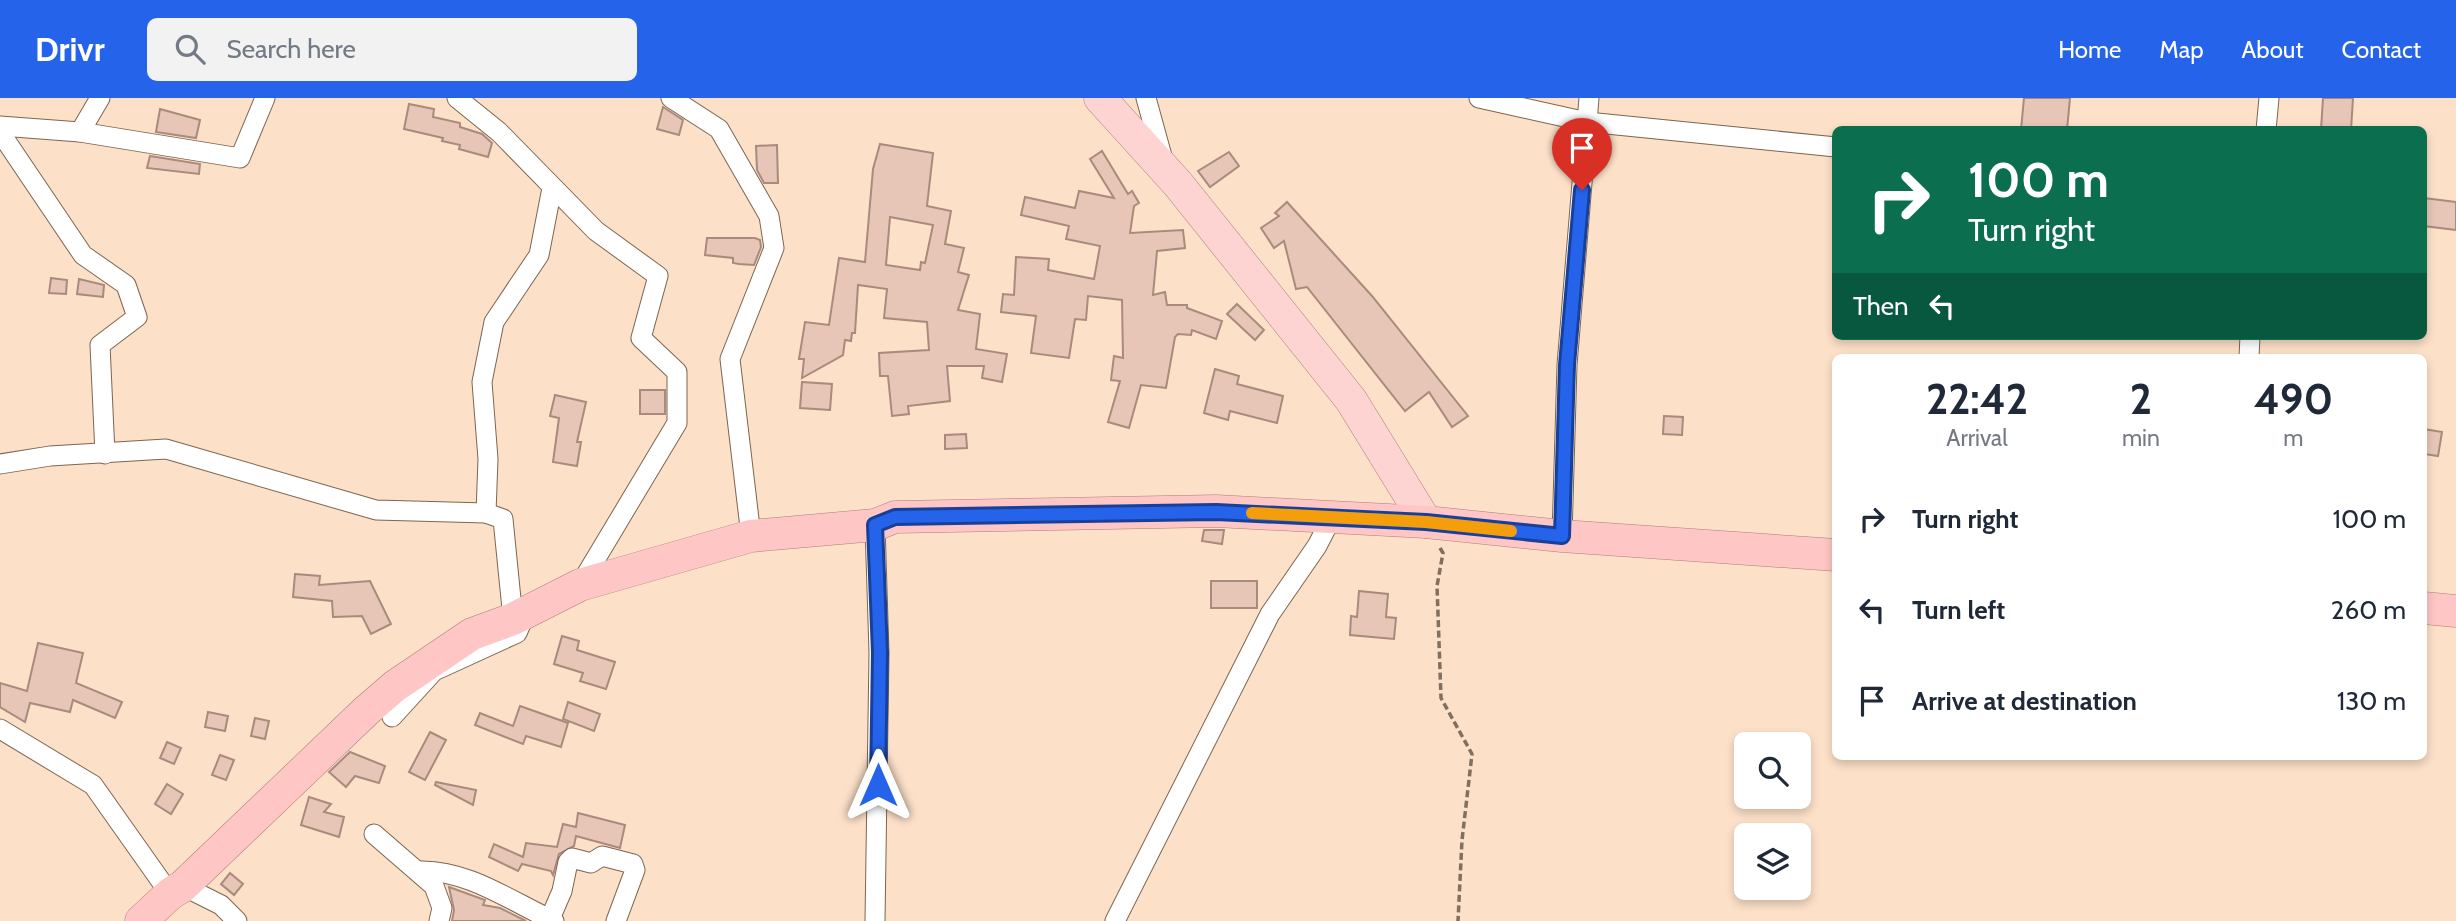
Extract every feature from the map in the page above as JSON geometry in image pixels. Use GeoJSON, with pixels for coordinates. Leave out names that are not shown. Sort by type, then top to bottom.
{"type":"FeatureCollection","features":[{"type":"Feature","properties":{"kind":"highway"},"geometry":{"type":"LineString","coordinates":[[141,921],[395,686],[472,634],[513,619],[580,585],[751,536],[875,525],[895,517],[909,516],[1216,512],[1426,522],[1562,536],[1832,555]]}},
{"type":"Feature","properties":{"kind":"highway"},"geometry":{"type":"LineString","coordinates":[[2427,608],[2456,611]]}},
{"type":"Feature","properties":{"kind":"main road"},"geometry":{"type":"LineString","coordinates":[[1100,98],[1178,184],[1351,400],[1426,522]]}},
{"type":"Feature","properties":{"kind":"street"},"geometry":{"type":"LineString","coordinates":[[80,132],[100,98]]}},
{"type":"Feature","properties":{"kind":"street"},"geometry":{"type":"LineString","coordinates":[[0,126],[80,132],[240,158],[265,98]]}},
{"type":"Feature","properties":{"kind":"street"},"geometry":{"type":"LineString","coordinates":[[457,98],[499,132],[596,231],[658,276],[641,338],[677,372],[677,423],[580,585]]}},
{"type":"Feature","properties":{"kind":"street"},"geometry":{"type":"LineString","coordinates":[[671,98],[719,129],[769,216],[774,248],[730,359],[751,536]]}},
{"type":"Feature","properties":{"kind":"street"},"geometry":{"type":"LineString","coordinates":[[1146,98],[1157,149],[1178,184]]}},
{"type":"Feature","properties":{"kind":"street"},"geometry":{"type":"LineString","coordinates":[[1479,98],[1587,122],[1832,147]]}},
{"type":"Feature","properties":{"kind":"street"},"geometry":{"type":"LineString","coordinates":[[1562,536],[1567,365],[1589,98]]}},
{"type":"Feature","properties":{"kind":"street"},"geometry":{"type":"LineString","coordinates":[[2266,126],[2269,98]]}},
{"type":"Feature","properties":{"kind":"street"},"geometry":{"type":"LineString","coordinates":[[0,132],[83,255],[126,285],[137,317],[100,345],[105,454]]}},
{"type":"Feature","properties":{"kind":"street"},"geometry":{"type":"LineString","coordinates":[[486,513],[488,459],[481,382],[494,322],[539,255],[552,188]]}},
{"type":"Feature","properties":{"kind":"street"},"geometry":{"type":"LineString","coordinates":[[0,464],[50,456],[166,449],[376,510],[486,513],[503,519],[513,619],[527,610],[517,633],[434,671],[392,717]]}},
{"type":"Feature","properties":{"kind":"street"},"geometry":{"type":"LineString","coordinates":[[1115,921],[1270,614],[1317,546],[1332,517]]}},
{"type":"Feature","properties":{"kind":"street"},"geometry":{"type":"LineString","coordinates":[[875,525],[880,653],[875,921]]}},
{"type":"Feature","properties":{"kind":"street"},"geometry":{"type":"LineString","coordinates":[[0,729],[93,785],[176,890],[221,905],[237,921]]}},
{"type":"Feature","properties":{"kind":"street"},"geometry":{"type":"LineString","coordinates":[[374,834],[419,871],[436,890],[442,908],[439,921]]}},
{"type":"Feature","properties":{"kind":"street"},"geometry":{"type":"LineString","coordinates":[[419,871],[441,870],[514,899],[550,920],[562,891],[568,862],[572,858],[591,863],[602,856],[625,859],[634,864],[635,870],[616,921]]}},
{"type":"Feature","properties":{"kind":"path"},"geometry":{"type":"LineString","coordinates":[[1426,522],[1443,553],[1437,586],[1441,698],[1472,754],[1461,853],[1458,921]]}},
{"type":"Feature","properties":{"kind":"building"},"geometry":{"type":"Polygon","coordinates":[[[2024,98],[2070,98],[2067,126],[2021,126],[2024,98]]]}},
{"type":"Feature","properties":{"kind":"building"},"geometry":{"type":"Polygon","coordinates":[[[2323,98],[2353,98],[2351,126],[2321,126],[2323,98]]]}},
{"type":"Feature","properties":{"kind":"building"},"geometry":{"type":"Polygon","coordinates":[[[409,104],[434,109],[433,117],[460,123],[460,127],[482,134],[492,143],[488,157],[459,149],[460,145],[442,141],[443,138],[404,129],[409,104]]]}},
{"type":"Feature","properties":{"kind":"building"},"geometry":{"type":"Polygon","coordinates":[[[663,107],[683,120],[679,135],[657,129],[663,107]]]}},
{"type":"Feature","properties":{"kind":"building"},"geometry":{"type":"Polygon","coordinates":[[[160,109],[200,120],[196,138],[156,132],[160,109]]]}},
{"type":"Feature","properties":{"kind":"building"},"geometry":{"type":"Polygon","coordinates":[[[880,144],[933,153],[927,206],[951,211],[945,244],[964,248],[958,272],[969,275],[958,310],[980,314],[976,349],[1007,354],[1002,382],[982,378],[984,366],[947,366],[950,401],[908,406],[909,414],[892,416],[888,376],[880,376],[879,353],[929,350],[927,322],[884,318],[887,289],[858,285],[855,333],[852,333],[851,341],[845,340],[843,355],[802,378],[804,359],[799,359],[805,322],[829,325],[839,258],[865,262],[873,169],[880,144]],[[890,217],[886,265],[920,270],[921,262],[925,263],[933,225],[890,217]]]}},
{"type":"Feature","properties":{"kind":"building"},"geometry":{"type":"Polygon","coordinates":[[[777,145],[778,183],[764,183],[757,170],[756,146],[777,145]]]}},
{"type":"Feature","properties":{"kind":"building"},"geometry":{"type":"Polygon","coordinates":[[[1102,151],[1128,194],[1132,191],[1139,203],[1134,206],[1130,233],[1183,230],[1185,248],[1157,251],[1153,295],[1165,292],[1167,305],[1187,305],[1187,308],[1222,321],[1216,339],[1192,330],[1191,335],[1178,334],[1175,337],[1166,388],[1141,385],[1129,428],[1108,422],[1120,381],[1111,380],[1114,356],[1123,358],[1122,300],[1088,296],[1086,320],[1075,319],[1069,358],[1031,353],[1036,316],[1001,312],[1003,294],[1014,295],[1016,257],[1049,259],[1048,270],[1094,279],[1100,246],[1066,239],[1069,226],[1021,215],[1025,197],[1075,208],[1079,191],[1114,198],[1090,159],[1102,151]]]}},
{"type":"Feature","properties":{"kind":"building"},"geometry":{"type":"Polygon","coordinates":[[[1229,152],[1239,166],[1210,187],[1198,171],[1229,152]]]}},
{"type":"Feature","properties":{"kind":"building"},"geometry":{"type":"Polygon","coordinates":[[[150,156],[200,164],[199,174],[147,168],[150,156]]]}},
{"type":"Feature","properties":{"kind":"building"},"geometry":{"type":"Polygon","coordinates":[[[2427,198],[2456,202],[2456,230],[2427,226],[2427,198]]]}},
{"type":"Feature","properties":{"kind":"building"},"geometry":{"type":"Polygon","coordinates":[[[1287,202],[1372,296],[1468,416],[1452,427],[1429,392],[1405,411],[1307,287],[1296,289],[1284,241],[1274,248],[1261,228],[1279,216],[1275,213],[1287,202]]]}},
{"type":"Feature","properties":{"kind":"building"},"geometry":{"type":"Polygon","coordinates":[[[707,238],[755,238],[760,240],[761,247],[754,265],[733,263],[733,258],[705,255],[707,238]]]}},
{"type":"Feature","properties":{"kind":"building"},"geometry":{"type":"Polygon","coordinates":[[[51,278],[67,280],[66,294],[49,293],[51,278]]]}},
{"type":"Feature","properties":{"kind":"building"},"geometry":{"type":"Polygon","coordinates":[[[79,279],[104,285],[103,297],[77,294],[79,279]]]}},
{"type":"Feature","properties":{"kind":"building"},"geometry":{"type":"Polygon","coordinates":[[[1237,304],[1264,330],[1255,340],[1227,314],[1237,304]]]}},
{"type":"Feature","properties":{"kind":"building"},"geometry":{"type":"Polygon","coordinates":[[[1215,369],[1239,376],[1237,384],[1283,396],[1277,423],[1230,411],[1228,420],[1204,413],[1215,369]]]}},
{"type":"Feature","properties":{"kind":"building"},"geometry":{"type":"Polygon","coordinates":[[[802,382],[832,384],[830,410],[800,408],[802,382]]]}},
{"type":"Feature","properties":{"kind":"building"},"geometry":{"type":"Polygon","coordinates":[[[640,390],[665,390],[665,414],[640,414],[640,390]]]}},
{"type":"Feature","properties":{"kind":"building"},"geometry":{"type":"Polygon","coordinates":[[[555,395],[586,402],[577,442],[581,442],[577,466],[553,462],[559,418],[550,416],[555,395]]]}},
{"type":"Feature","properties":{"kind":"building"},"geometry":{"type":"Polygon","coordinates":[[[1664,416],[1683,417],[1682,435],[1663,434],[1664,416]]]}},
{"type":"Feature","properties":{"kind":"building"},"geometry":{"type":"Polygon","coordinates":[[[2427,430],[2442,432],[2438,456],[2427,454],[2427,430]]]}},
{"type":"Feature","properties":{"kind":"building"},"geometry":{"type":"Polygon","coordinates":[[[966,434],[967,448],[945,449],[945,435],[966,434]]]}},
{"type":"Feature","properties":{"kind":"building"},"geometry":{"type":"Polygon","coordinates":[[[1204,530],[1224,530],[1222,544],[1202,541],[1204,530]]]}},
{"type":"Feature","properties":{"kind":"building"},"geometry":{"type":"Polygon","coordinates":[[[295,574],[320,576],[319,585],[370,581],[391,624],[371,634],[362,616],[333,617],[332,601],[293,597],[295,574]]]}},
{"type":"Feature","properties":{"kind":"building"},"geometry":{"type":"Polygon","coordinates":[[[1211,581],[1257,581],[1257,608],[1211,608],[1211,581]]]}},
{"type":"Feature","properties":{"kind":"building"},"geometry":{"type":"Polygon","coordinates":[[[1359,591],[1388,594],[1386,617],[1396,618],[1394,639],[1350,635],[1351,616],[1357,617],[1359,591]]]}},
{"type":"Feature","properties":{"kind":"building"},"geometry":{"type":"Polygon","coordinates":[[[562,636],[579,641],[577,650],[615,662],[606,689],[580,681],[583,673],[554,664],[562,636]]]}},
{"type":"Feature","properties":{"kind":"building"},"geometry":{"type":"Polygon","coordinates":[[[38,643],[83,653],[76,683],[122,702],[115,718],[73,700],[70,712],[30,703],[25,722],[0,707],[0,683],[27,691],[38,643]]]}},
{"type":"Feature","properties":{"kind":"building"},"geometry":{"type":"Polygon","coordinates":[[[568,702],[600,714],[594,731],[563,719],[568,702]]]}},
{"type":"Feature","properties":{"kind":"building"},"geometry":{"type":"Polygon","coordinates":[[[520,706],[568,723],[561,747],[526,736],[523,744],[475,725],[480,713],[513,726],[520,706]]]}},
{"type":"Feature","properties":{"kind":"building"},"geometry":{"type":"Polygon","coordinates":[[[208,712],[228,716],[225,731],[205,727],[208,712]]]}},
{"type":"Feature","properties":{"kind":"building"},"geometry":{"type":"Polygon","coordinates":[[[255,718],[269,721],[265,739],[251,736],[255,718]]]}},
{"type":"Feature","properties":{"kind":"building"},"geometry":{"type":"Polygon","coordinates":[[[430,732],[446,740],[425,780],[409,772],[430,732]]]}},
{"type":"Feature","properties":{"kind":"building"},"geometry":{"type":"Polygon","coordinates":[[[167,742],[181,748],[174,764],[160,758],[167,742]]]}},
{"type":"Feature","properties":{"kind":"building"},"geometry":{"type":"Polygon","coordinates":[[[350,752],[385,766],[379,783],[355,776],[346,787],[329,772],[350,752]]]}},
{"type":"Feature","properties":{"kind":"building"},"geometry":{"type":"Polygon","coordinates":[[[220,755],[234,760],[226,780],[212,775],[220,755]]]}},
{"type":"Feature","properties":{"kind":"building"},"geometry":{"type":"Polygon","coordinates":[[[436,782],[476,790],[473,805],[435,785],[436,782]]]}},
{"type":"Feature","properties":{"kind":"building"},"geometry":{"type":"Polygon","coordinates":[[[167,784],[183,794],[171,814],[155,804],[167,784]]]}},
{"type":"Feature","properties":{"kind":"building"},"geometry":{"type":"Polygon","coordinates":[[[309,797],[331,804],[324,812],[344,817],[339,837],[301,825],[309,797]]]}},
{"type":"Feature","properties":{"kind":"building"},"geometry":{"type":"Polygon","coordinates":[[[578,813],[625,825],[620,848],[576,836],[574,846],[559,854],[553,875],[551,871],[522,864],[518,871],[489,857],[494,844],[523,857],[526,843],[557,847],[563,824],[576,827],[578,813]]]}},
{"type":"Feature","properties":{"kind":"building"},"geometry":{"type":"Polygon","coordinates":[[[230,873],[243,884],[234,895],[221,884],[230,873]]]}},
{"type":"Feature","properties":{"kind":"building"},"geometry":{"type":"Polygon","coordinates":[[[449,887],[485,900],[483,905],[500,908],[526,921],[452,921],[454,910],[449,887]]]}},
{"type":"Feature","properties":{"kind":"slow traffic"},"geometry":{"type":"LineString","coordinates":[[1252,513],[1426,522],[1511,531]]}},
{"type":"Feature","properties":{"kind":"route"},"geometry":{"type":"LineString","coordinates":[[878,785],[880,653],[875,525],[895,517],[1216,512],[1426,522],[1562,536],[1567,365],[1582,190]]}}]}
